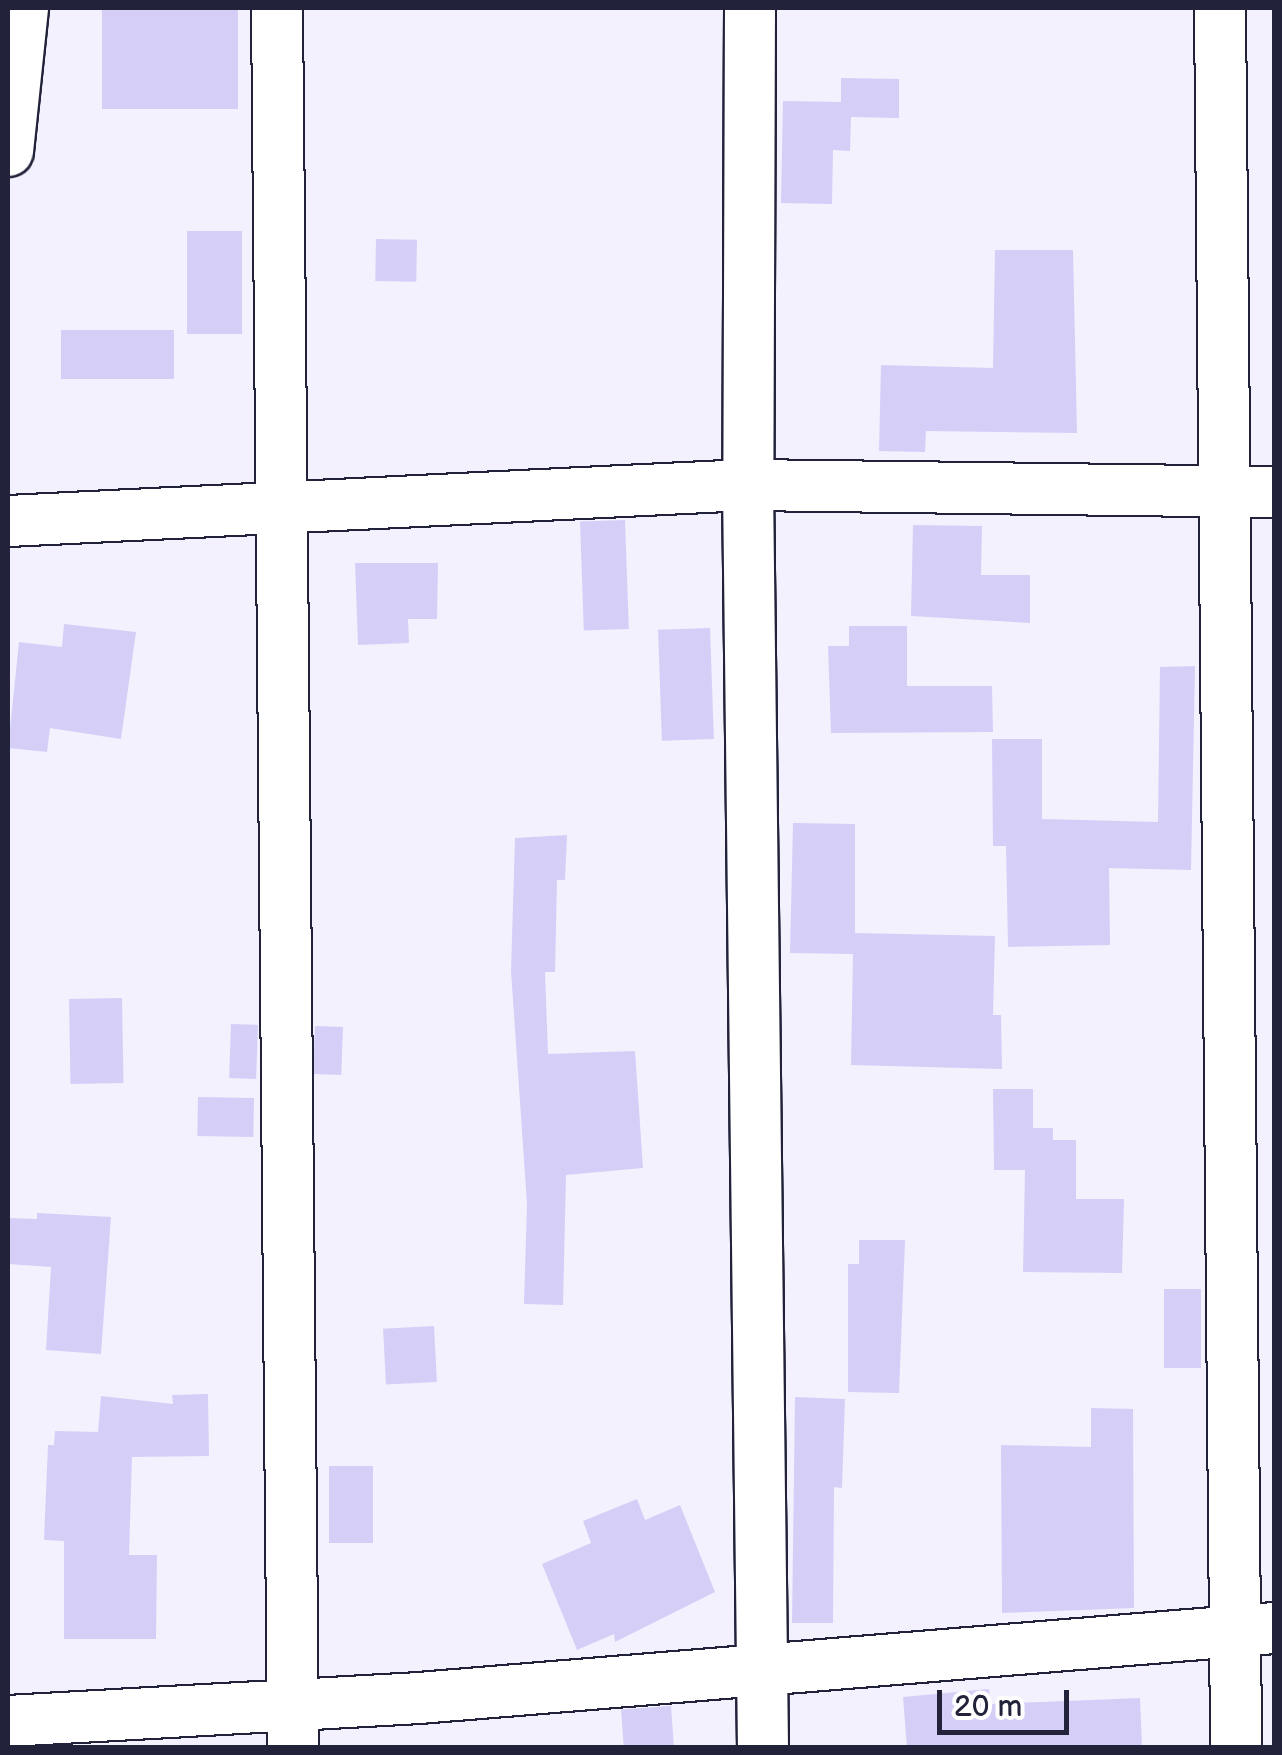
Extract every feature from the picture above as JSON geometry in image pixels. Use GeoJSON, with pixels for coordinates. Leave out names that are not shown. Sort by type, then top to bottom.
{"type":"FeatureCollection","features":[{"type":"Feature","properties":{"kind":"street"},"geometry":{"type":"LineString","coordinates":[[277,8],[293,1726]]}},
{"type":"Feature","properties":{"kind":"street"},"geometry":{"type":"LineString","coordinates":[[750,8],[748,485],[763,1748]]}},
{"type":"Feature","properties":{"kind":"street"},"geometry":{"type":"LineString","coordinates":[[1220,8],[1226,491],[1255,1630],[1236,1748]]}},
{"type":"Feature","properties":{"kind":"street"},"geometry":{"type":"LineString","coordinates":[[8,151],[17,18]]}},
{"type":"Feature","properties":{"kind":"street"},"geometry":{"type":"LineString","coordinates":[[8,521],[748,485],[1274,492]]}},
{"type":"Feature","properties":{"kind":"street"},"geometry":{"type":"LineString","coordinates":[[8,1721],[293,1726],[762,1668],[1255,1630]]}},
{"type":"Feature","properties":{"kind":"building"},"geometry":{"type":"Polygon","coordinates":[[[102,8],[238,8],[238,109],[102,109],[102,8]]]}},
{"type":"Feature","properties":{"kind":"building"},"geometry":{"type":"Polygon","coordinates":[[[841,78],[899,79],[899,118],[851,117],[850,151],[833,150],[832,204],[781,203],[783,101],[841,102],[841,78]]]}},
{"type":"Feature","properties":{"kind":"building"},"geometry":{"type":"Polygon","coordinates":[[[187,231],[242,231],[242,334],[187,334],[187,231]]]}},
{"type":"Feature","properties":{"kind":"building"},"geometry":{"type":"Polygon","coordinates":[[[376,239],[417,240],[416,282],[375,281],[376,239]]]}},
{"type":"Feature","properties":{"kind":"building"},"geometry":{"type":"Polygon","coordinates":[[[995,250],[1073,250],[1077,433],[926,431],[925,452],[879,451],[881,365],[993,368],[995,250]]]}},
{"type":"Feature","properties":{"kind":"building"},"geometry":{"type":"Polygon","coordinates":[[[61,330],[174,330],[174,379],[61,379],[61,330]]]}},
{"type":"Feature","properties":{"kind":"building"},"geometry":{"type":"Polygon","coordinates":[[[625,520],[629,629],[584,631],[580,522],[625,520]]]}},
{"type":"Feature","properties":{"kind":"building"},"geometry":{"type":"Polygon","coordinates":[[[913,525],[982,526],[981,575],[1030,575],[1030,623],[911,616],[913,525]]]}},
{"type":"Feature","properties":{"kind":"building"},"geometry":{"type":"Polygon","coordinates":[[[355,563],[438,563],[437,619],[408,619],[409,643],[358,645],[355,563]]]}},
{"type":"Feature","properties":{"kind":"building"},"geometry":{"type":"Polygon","coordinates":[[[64,624],[136,632],[121,739],[50,728],[47,752],[8,748],[19,642],[62,647],[64,624]]]}},
{"type":"Feature","properties":{"kind":"building"},"geometry":{"type":"Polygon","coordinates":[[[849,626],[907,626],[907,686],[992,686],[993,732],[831,733],[828,646],[849,646],[849,626]]]}},
{"type":"Feature","properties":{"kind":"building"},"geometry":{"type":"Polygon","coordinates":[[[710,628],[714,739],[662,741],[658,630],[710,628]]]}},
{"type":"Feature","properties":{"kind":"building"},"geometry":{"type":"Polygon","coordinates":[[[1195,666],[1191,870],[1109,868],[1110,945],[1008,947],[1006,846],[993,846],[992,739],[1042,739],[1042,819],[1158,822],[1160,667],[1195,666]]]}},
{"type":"Feature","properties":{"kind":"building"},"geometry":{"type":"Polygon","coordinates":[[[793,823],[855,824],[855,933],[995,936],[993,1015],[1001,1015],[1002,1069],[851,1065],[853,954],[790,953],[793,823]]]}},
{"type":"Feature","properties":{"kind":"building"},"geometry":{"type":"Polygon","coordinates":[[[567,835],[565,880],[557,880],[555,972],[545,972],[548,1054],[635,1051],[643,1168],[566,1175],[563,1305],[524,1304],[527,1204],[511,971],[515,838],[567,835]]]}},
{"type":"Feature","properties":{"kind":"building"},"geometry":{"type":"Polygon","coordinates":[[[122,998],[123,1083],[70,1084],[69,999],[122,998]]]}},
{"type":"Feature","properties":{"kind":"building"},"geometry":{"type":"Polygon","coordinates":[[[231,1024],[258,1025],[256,1079],[229,1078],[231,1024]]]}},
{"type":"Feature","properties":{"kind":"building"},"geometry":{"type":"Polygon","coordinates":[[[315,1026],[343,1027],[341,1075],[313,1074],[315,1026]]]}},
{"type":"Feature","properties":{"kind":"building"},"geometry":{"type":"Polygon","coordinates":[[[993,1089],[1033,1089],[1033,1128],[1053,1128],[1053,1140],[1076,1140],[1076,1199],[1124,1199],[1122,1273],[1023,1272],[1025,1170],[994,1170],[993,1089]]]}},
{"type":"Feature","properties":{"kind":"building"},"geometry":{"type":"Polygon","coordinates":[[[198,1097],[254,1098],[253,1137],[197,1136],[198,1097]]]}},
{"type":"Feature","properties":{"kind":"building"},"geometry":{"type":"Polygon","coordinates":[[[37,1213],[111,1217],[101,1354],[46,1350],[51,1267],[8,1264],[8,1218],[37,1219],[37,1213]]]}},
{"type":"Feature","properties":{"kind":"building"},"geometry":{"type":"Polygon","coordinates":[[[859,1240],[905,1240],[899,1393],[848,1392],[848,1264],[859,1264],[859,1240]]]}},
{"type":"Feature","properties":{"kind":"building"},"geometry":{"type":"Polygon","coordinates":[[[1164,1289],[1201,1289],[1201,1368],[1164,1368],[1164,1289]]]}},
{"type":"Feature","properties":{"kind":"building"},"geometry":{"type":"Polygon","coordinates":[[[434,1326],[437,1382],[386,1385],[383,1329],[434,1326]]]}},
{"type":"Feature","properties":{"kind":"building"},"geometry":{"type":"Polygon","coordinates":[[[208,1394],[209,1456],[132,1457],[129,1555],[157,1555],[156,1639],[64,1639],[64,1541],[44,1540],[48,1445],[54,1445],[55,1431],[98,1432],[101,1396],[173,1404],[172,1395],[208,1394]]]}},
{"type":"Feature","properties":{"kind":"building"},"geometry":{"type":"Polygon","coordinates":[[[795,1397],[845,1399],[842,1488],[834,1487],[833,1623],[792,1623],[795,1397]]]}},
{"type":"Feature","properties":{"kind":"building"},"geometry":{"type":"Polygon","coordinates":[[[1091,1408],[1133,1409],[1134,1608],[1002,1613],[1001,1445],[1091,1447],[1091,1408]]]}},
{"type":"Feature","properties":{"kind":"building"},"geometry":{"type":"Polygon","coordinates":[[[329,1466],[373,1466],[373,1543],[329,1543],[329,1466]]]}},
{"type":"Feature","properties":{"kind":"building"},"geometry":{"type":"Polygon","coordinates":[[[637,1499],[645,1520],[680,1505],[715,1592],[615,1642],[614,1634],[577,1650],[542,1564],[591,1543],[583,1521],[637,1499]]]}},
{"type":"Feature","properties":{"kind":"building"},"geometry":{"type":"Polygon","coordinates":[[[989,1689],[990,1704],[1140,1698],[1142,1748],[907,1748],[903,1697],[989,1689]]]}},
{"type":"Feature","properties":{"kind":"building"},"geometry":{"type":"Polygon","coordinates":[[[671,1706],[674,1745],[624,1748],[621,1709],[671,1706]]]}}]}
